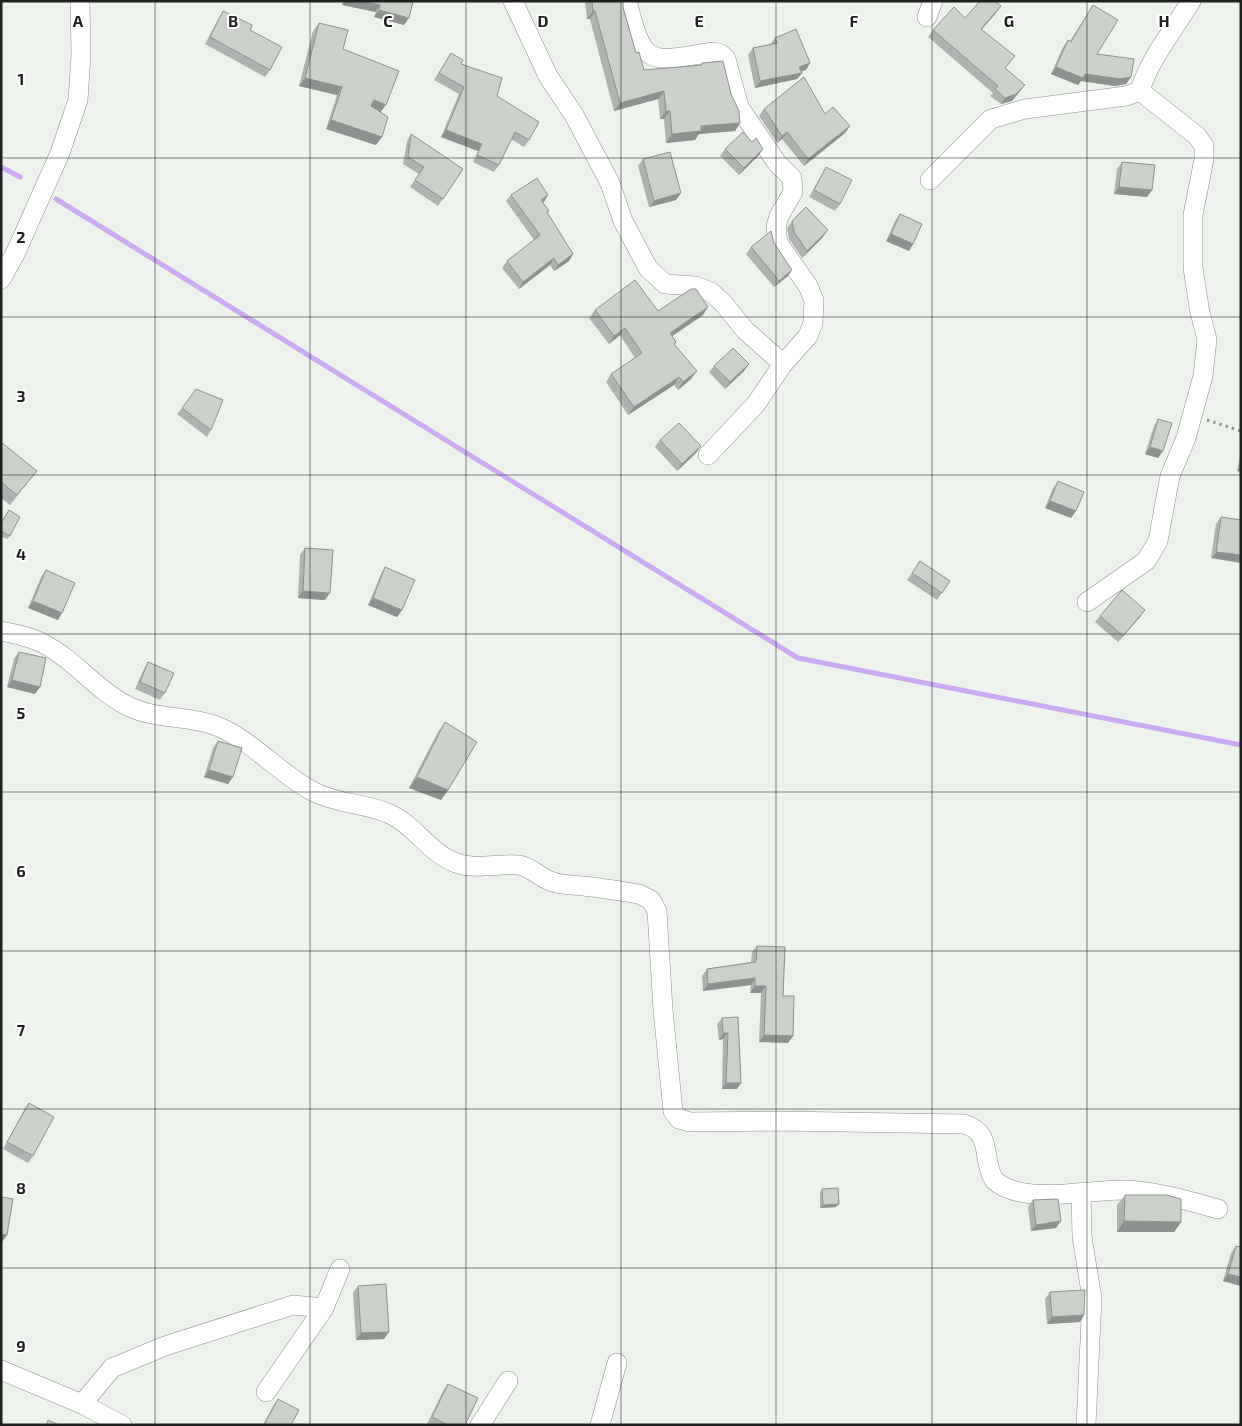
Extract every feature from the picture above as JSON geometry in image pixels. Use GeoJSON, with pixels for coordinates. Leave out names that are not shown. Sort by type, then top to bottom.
{"type":"FeatureCollection","features":[{"type":"Feature","properties":{"kind":"street"},"geometry":{"type":"LineString","coordinates":[[1,279],[15,254],[60,153],[78,100],[82,56],[80,1]]}},
{"type":"Feature","properties":{"kind":"street"},"geometry":{"type":"LineString","coordinates":[[513,1],[548,76],[574,115],[610,182],[623,220],[648,268],[665,284],[695,286],[711,292],[724,303],[745,330],[783,364]]}},
{"type":"Feature","properties":{"kind":"street"},"geometry":{"type":"LineString","coordinates":[[627,1],[632,21],[644,52],[650,56],[661,59],[714,52],[726,59],[739,107],[776,163],[792,178],[793,192],[779,216],[776,227],[778,243],[808,286],[814,300],[813,323],[808,336],[783,364],[756,404],[708,456]]}},
{"type":"Feature","properties":{"kind":"street"},"geometry":{"type":"LineString","coordinates":[[1140,91],[1153,61],[1192,1]]}},
{"type":"Feature","properties":{"kind":"street"},"geometry":{"type":"LineString","coordinates":[[930,180],[990,119],[1025,109],[1126,96],[1140,91]]}},
{"type":"Feature","properties":{"kind":"street"},"geometry":{"type":"LineString","coordinates":[[1087,602],[1146,561],[1158,541],[1170,476],[1186,438],[1203,376],[1207,339],[1200,313],[1193,259],[1193,215],[1204,160],[1204,146],[1197,136],[1140,91]]}},
{"type":"Feature","properties":{"kind":"street"},"geometry":{"type":"LineString","coordinates":[[1,631],[28,637],[44,644],[60,654],[94,684],[126,706],[145,714],[214,725],[236,737],[286,776],[325,797],[390,814],[417,832],[434,851],[455,863],[466,866],[519,865],[529,868],[553,882],[639,894],[648,897],[657,911],[663,1010],[673,1111],[681,1120],[687,1122],[789,1121],[964,1124],[973,1127],[981,1134],[991,1175],[998,1183],[1029,1192],[1066,1196],[1106,1190],[1149,1192],[1218,1209]]}},
{"type":"Feature","properties":{"kind":"street"},"geometry":{"type":"LineString","coordinates":[[1080,1193],[1082,1237],[1092,1298],[1086,1425]]}},
{"type":"Feature","properties":{"kind":"street"},"geometry":{"type":"LineString","coordinates":[[266,1392],[324,1308],[340,1269]]}},
{"type":"Feature","properties":{"kind":"street"},"geometry":{"type":"LineString","coordinates":[[82,1404],[112,1368],[165,1346],[293,1305],[324,1308]]}},
{"type":"Feature","properties":{"kind":"street"},"geometry":{"type":"LineString","coordinates":[[600,1425],[617,1363]]}},
{"type":"Feature","properties":{"kind":"street"},"geometry":{"type":"LineString","coordinates":[[1,1370],[82,1404],[122,1425]]}},
{"type":"Feature","properties":{"kind":"street"},"geometry":{"type":"LineString","coordinates":[[480,1425],[508,1381]]}},
{"type":"Feature","properties":{"kind":"path"},"geometry":{"type":"LineString","coordinates":[[1193,413],[1214,423],[1241,430]]}},
{"type":"Feature","properties":{"kind":"building"},"geometry":{"type":"Polygon","coordinates":[[[361,1],[413,1],[409,18],[379,10],[380,5],[361,1]]]}},
{"type":"Feature","properties":{"kind":"building"},"geometry":{"type":"Polygon","coordinates":[[[592,1],[623,1],[636,53],[639,52],[644,70],[702,65],[702,63],[723,61],[731,94],[739,111],[740,123],[701,126],[701,131],[672,134],[670,111],[666,111],[664,91],[620,103],[595,11],[593,11],[592,1]]]}},
{"type":"Feature","properties":{"kind":"building"},"geometry":{"type":"Polygon","coordinates":[[[980,1],[995,1],[1001,6],[981,29],[1015,56],[1005,68],[1025,85],[1016,94],[1005,98],[995,89],[998,86],[933,30],[954,7],[965,18],[980,1]]]}},
{"type":"Feature","properties":{"kind":"building"},"geometry":{"type":"Polygon","coordinates":[[[1093,5],[1118,20],[1097,54],[1134,59],[1131,77],[1120,79],[1085,74],[1083,78],[1056,67],[1068,40],[1071,42],[1093,5]]]}},
{"type":"Feature","properties":{"kind":"building"},"geometry":{"type":"Polygon","coordinates":[[[223,11],[252,25],[250,30],[282,47],[270,70],[210,37],[223,11]]]}},
{"type":"Feature","properties":{"kind":"building"},"geometry":{"type":"Polygon","coordinates":[[[319,23],[348,30],[343,49],[399,71],[386,105],[374,100],[371,106],[388,117],[382,137],[331,120],[342,87],[305,78],[319,23]]]}},
{"type":"Feature","properties":{"kind":"building"},"geometry":{"type":"Polygon","coordinates":[[[796,29],[810,63],[799,67],[802,73],[760,81],[753,48],[777,43],[775,38],[796,29]]]}},
{"type":"Feature","properties":{"kind":"building"},"geometry":{"type":"Polygon","coordinates":[[[451,53],[463,60],[461,64],[502,78],[497,96],[539,122],[529,140],[515,132],[499,165],[477,155],[482,144],[446,130],[464,87],[439,73],[451,53]]]}},
{"type":"Feature","properties":{"kind":"building"},"geometry":{"type":"Polygon","coordinates":[[[804,77],[825,114],[833,107],[850,126],[808,159],[787,132],[782,136],[764,109],[804,77]]]}},
{"type":"Feature","properties":{"kind":"building"},"geometry":{"type":"Polygon","coordinates":[[[743,132],[752,142],[756,138],[763,149],[744,168],[725,149],[743,132]]]}},
{"type":"Feature","properties":{"kind":"building"},"geometry":{"type":"Polygon","coordinates":[[[411,134],[463,169],[443,199],[415,180],[424,167],[408,157],[411,134]]]}},
{"type":"Feature","properties":{"kind":"building"},"geometry":{"type":"Polygon","coordinates":[[[670,152],[681,193],[654,201],[643,159],[670,152]]]}},
{"type":"Feature","properties":{"kind":"building"},"geometry":{"type":"Polygon","coordinates":[[[1122,162],[1155,165],[1152,190],[1119,187],[1122,162]]]}},
{"type":"Feature","properties":{"kind":"building"},"geometry":{"type":"Polygon","coordinates":[[[826,167],[852,180],[840,204],[814,190],[826,167]]]}},
{"type":"Feature","properties":{"kind":"building"},"geometry":{"type":"Polygon","coordinates":[[[537,178],[548,195],[541,200],[573,254],[558,265],[554,258],[523,282],[507,261],[540,235],[511,195],[537,178]]]}},
{"type":"Feature","properties":{"kind":"building"},"geometry":{"type":"Polygon","coordinates":[[[806,207],[828,230],[807,251],[794,232],[792,221],[806,207]]]}},
{"type":"Feature","properties":{"kind":"building"},"geometry":{"type":"Polygon","coordinates":[[[900,214],[922,224],[913,244],[891,234],[900,214]]]}},
{"type":"Feature","properties":{"kind":"building"},"geometry":{"type":"Polygon","coordinates":[[[771,231],[774,243],[792,270],[779,281],[751,247],[771,231]]]}},
{"type":"Feature","properties":{"kind":"building"},"geometry":{"type":"Polygon","coordinates":[[[635,280],[658,311],[691,289],[696,289],[708,307],[670,333],[676,342],[674,344],[697,371],[683,382],[679,377],[634,407],[611,374],[642,353],[625,328],[614,336],[595,310],[635,280]]]}},
{"type":"Feature","properties":{"kind":"building"},"geometry":{"type":"Polygon","coordinates":[[[733,348],[749,364],[730,382],[714,366],[733,348]]]}},
{"type":"Feature","properties":{"kind":"building"},"geometry":{"type":"Polygon","coordinates":[[[196,389],[223,400],[211,430],[182,408],[196,389]]]}},
{"type":"Feature","properties":{"kind":"building"},"geometry":{"type":"Polygon","coordinates":[[[1158,419],[1172,423],[1163,451],[1150,447],[1158,419]]]}},
{"type":"Feature","properties":{"kind":"building"},"geometry":{"type":"Polygon","coordinates":[[[679,423],[701,446],[682,464],[660,440],[679,423]]]}},
{"type":"Feature","properties":{"kind":"building"},"geometry":{"type":"Polygon","coordinates":[[[1,442],[37,471],[17,495],[1,482],[1,442]]]}},
{"type":"Feature","properties":{"kind":"building"},"geometry":{"type":"Polygon","coordinates":[[[1058,481],[1084,492],[1076,511],[1050,501],[1058,481]]]}},
{"type":"Feature","properties":{"kind":"building"},"geometry":{"type":"Polygon","coordinates":[[[9,510],[20,517],[10,536],[1,531],[1,523],[9,510]]]}},
{"type":"Feature","properties":{"kind":"building"},"geometry":{"type":"Polygon","coordinates":[[[1221,517],[1241,520],[1241,555],[1216,552],[1221,517]]]}},
{"type":"Feature","properties":{"kind":"building"},"geometry":{"type":"Polygon","coordinates":[[[305,548],[333,550],[330,593],[303,591],[305,548]]]}},
{"type":"Feature","properties":{"kind":"building"},"geometry":{"type":"Polygon","coordinates":[[[920,561],[950,581],[942,593],[912,573],[920,561]]]}},
{"type":"Feature","properties":{"kind":"building"},"geometry":{"type":"Polygon","coordinates":[[[385,567],[415,580],[402,610],[373,598],[385,567]]]}},
{"type":"Feature","properties":{"kind":"building"},"geometry":{"type":"Polygon","coordinates":[[[46,570],[75,583],[62,613],[33,601],[46,570]]]}},
{"type":"Feature","properties":{"kind":"building"},"geometry":{"type":"Polygon","coordinates":[[[1122,590],[1145,610],[1123,636],[1100,616],[1122,590]]]}},
{"type":"Feature","properties":{"kind":"building"},"geometry":{"type":"Polygon","coordinates":[[[19,652],[46,658],[40,687],[12,680],[19,652]]]}},
{"type":"Feature","properties":{"kind":"building"},"geometry":{"type":"Polygon","coordinates":[[[148,662],[174,673],[165,693],[140,682],[148,662]]]}},
{"type":"Feature","properties":{"kind":"building"},"geometry":{"type":"Polygon","coordinates":[[[445,722],[477,742],[448,790],[417,777],[445,722]]]}},
{"type":"Feature","properties":{"kind":"building"},"geometry":{"type":"Polygon","coordinates":[[[218,741],[242,748],[233,777],[209,770],[218,741]]]}},
{"type":"Feature","properties":{"kind":"building"},"geometry":{"type":"Polygon","coordinates":[[[757,946],[785,947],[783,996],[794,996],[793,1036],[764,1035],[766,986],[755,986],[755,978],[708,984],[707,969],[756,962],[757,946]]]}},
{"type":"Feature","properties":{"kind":"building"},"geometry":{"type":"Polygon","coordinates":[[[738,1017],[741,1083],[726,1083],[728,1033],[723,1033],[722,1018],[738,1017]]]}},
{"type":"Feature","properties":{"kind":"building"},"geometry":{"type":"Polygon","coordinates":[[[29,1103],[54,1117],[33,1156],[7,1142],[29,1103]]]}},
{"type":"Feature","properties":{"kind":"building"},"geometry":{"type":"Polygon","coordinates":[[[838,1188],[839,1204],[823,1205],[822,1189],[838,1188]]]}},
{"type":"Feature","properties":{"kind":"building"},"geometry":{"type":"Polygon","coordinates":[[[1125,1195],[1167,1195],[1181,1199],[1181,1222],[1124,1221],[1125,1195]]]}},
{"type":"Feature","properties":{"kind":"building"},"geometry":{"type":"Polygon","coordinates":[[[1,1197],[13,1199],[7,1235],[1,1234],[1,1197]]]}},
{"type":"Feature","properties":{"kind":"building"},"geometry":{"type":"Polygon","coordinates":[[[1058,1199],[1061,1221],[1036,1225],[1033,1200],[1058,1199]]]}},
{"type":"Feature","properties":{"kind":"building"},"geometry":{"type":"Polygon","coordinates":[[[1236,1246],[1241,1247],[1241,1277],[1228,1274],[1236,1246]]]}},
{"type":"Feature","properties":{"kind":"building"},"geometry":{"type":"Polygon","coordinates":[[[386,1284],[389,1332],[361,1333],[358,1286],[386,1284]]]}},
{"type":"Feature","properties":{"kind":"building"},"geometry":{"type":"Polygon","coordinates":[[[1085,1290],[1084,1315],[1052,1317],[1050,1292],[1085,1290]]]}},
{"type":"Feature","properties":{"kind":"building"},"geometry":{"type":"Polygon","coordinates":[[[448,1384],[478,1398],[465,1425],[448,1425],[432,1417],[448,1384]]]}},
{"type":"Feature","properties":{"kind":"building"},"geometry":{"type":"Polygon","coordinates":[[[278,1399],[299,1410],[291,1425],[264,1425],[278,1399]]]}},
{"type":"Feature","properties":{"kind":"building"},"geometry":{"type":"Polygon","coordinates":[[[48,1420],[59,1425],[46,1425],[48,1420]]]}},
{"type":"Feature","properties":{"kind":"waterway"},"geometry":{"type":"LineString","coordinates":[[1,167],[20,177]]}},
{"type":"Feature","properties":{"kind":"waterway"},"geometry":{"type":"LineString","coordinates":[[56,199],[798,658],[1241,745]]}}]}
